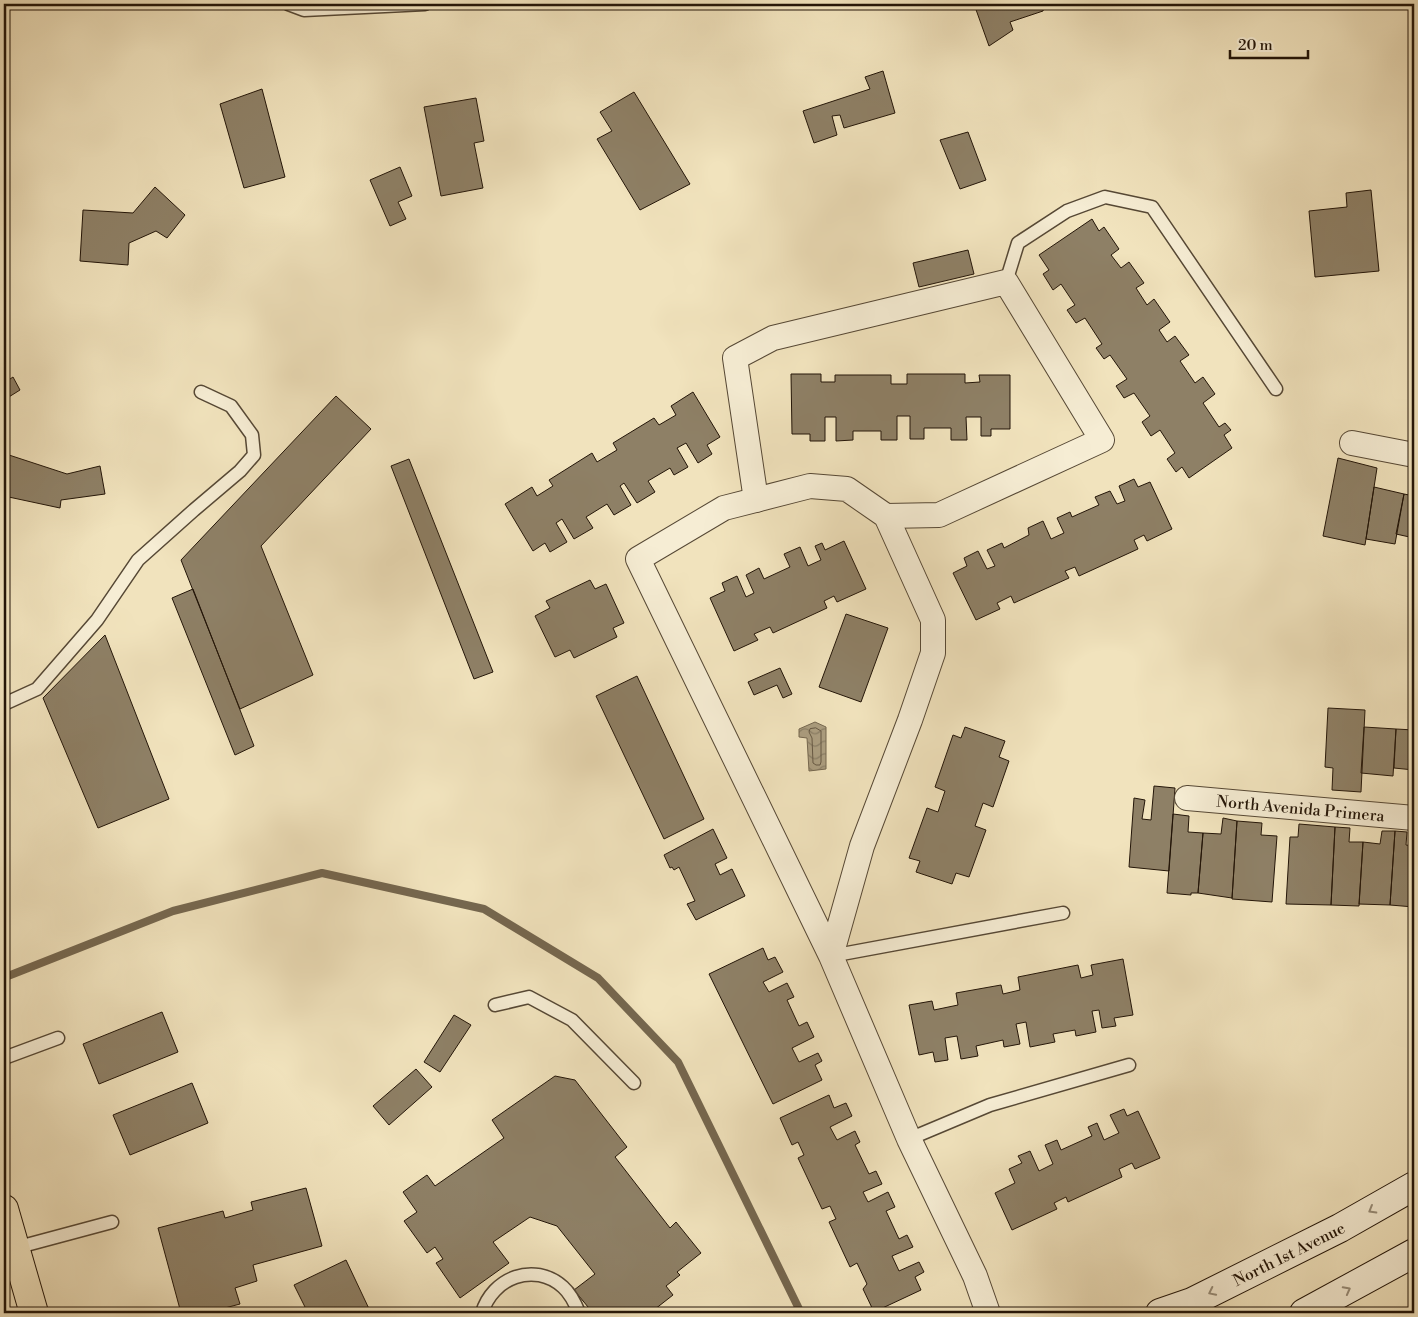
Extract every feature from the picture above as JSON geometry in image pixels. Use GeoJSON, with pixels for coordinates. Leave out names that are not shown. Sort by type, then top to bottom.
{"type":"FeatureCollection","features":[{"type":"Feature","properties":{"kind":"main road","name":"North 1st Avenue"},"geometry":{"type":"LineString","coordinates":[[1160,1313],[1192,1302],[1340,1228],[1414,1186]]}},
{"type":"Feature","properties":{"kind":"main road"},"geometry":{"type":"LineString","coordinates":[[4,1209],[34,1313]]}},
{"type":"Feature","properties":{"kind":"main road"},"geometry":{"type":"LineString","coordinates":[[1304,1313],[1414,1253]]}},
{"type":"Feature","properties":{"kind":"street"},"geometry":{"type":"LineString","coordinates":[[756,500],[735,358],[773,338],[1006,282],[1102,440],[939,515],[886,516]]}},
{"type":"Feature","properties":{"kind":"street"},"geometry":{"type":"LineString","coordinates":[[1352,443],[1414,455]]}},
{"type":"Feature","properties":{"kind":"street"},"geometry":{"type":"LineString","coordinates":[[831,956],[861,849],[933,653],[933,620],[886,516],[846,489],[810,486],[724,508],[638,559],[831,956],[909,1139],[975,1276],[988,1313]]}},
{"type":"Feature","properties":{"kind":"street","name":"North Avenida Primera"},"geometry":{"type":"LineString","coordinates":[[1187,798],[1414,818]]}},
{"type":"Feature","properties":{"kind":"lane"},"geometry":{"type":"LineString","coordinates":[[288,4],[304,10],[425,4]]}},
{"type":"Feature","properties":{"kind":"lane"},"geometry":{"type":"LineString","coordinates":[[1006,282],[1018,243],[1068,211],[1105,197],[1152,207],[1276,388]]}},
{"type":"Feature","properties":{"kind":"lane"},"geometry":{"type":"LineString","coordinates":[[4,704],[37,689],[97,620],[138,560],[240,471],[254,455],[252,435],[231,406],[201,392]]}},
{"type":"Feature","properties":{"kind":"lane"},"geometry":{"type":"LineString","coordinates":[[831,956],[1063,913]]}},
{"type":"Feature","properties":{"kind":"lane"},"geometry":{"type":"LineString","coordinates":[[495,1005],[529,997],[572,1020],[634,1083]]}},
{"type":"Feature","properties":{"kind":"lane"},"geometry":{"type":"LineString","coordinates":[[4,1058],[58,1038]]}},
{"type":"Feature","properties":{"kind":"lane"},"geometry":{"type":"LineString","coordinates":[[909,1139],[990,1105],[1129,1065]]}},
{"type":"Feature","properties":{"kind":"lane"},"geometry":{"type":"LineString","coordinates":[[15,1248],[112,1222]]}},
{"type":"Feature","properties":{"kind":"lane"},"geometry":{"type":"LineString","coordinates":[[482,1313],[488,1296],[500,1284],[515,1277],[531,1275],[548,1278],[562,1286],[573,1298],[579,1313]]}},
{"type":"Feature","properties":{"kind":"water"},"geometry":{"type":"Polygon","coordinates":[[[815,722],[826,727],[826,769],[809,771],[807,738],[799,737],[799,729],[815,722]]]}},
{"type":"Feature","properties":{"kind":"building"},"geometry":{"type":"Polygon","coordinates":[[[974,4],[1045,4],[1043,11],[1010,22],[1013,30],[989,46],[974,4]]]}},
{"type":"Feature","properties":{"kind":"building"},"geometry":{"type":"Polygon","coordinates":[[[883,71],[895,113],[844,128],[840,115],[832,116],[837,135],[814,143],[803,111],[870,89],[865,77],[883,71]]]}},
{"type":"Feature","properties":{"kind":"building"},"geometry":{"type":"Polygon","coordinates":[[[262,89],[285,177],[244,188],[220,104],[262,89]]]}},
{"type":"Feature","properties":{"kind":"building"},"geometry":{"type":"Polygon","coordinates":[[[634,92],[690,184],[640,210],[597,139],[612,131],[600,112],[634,92]]]}},
{"type":"Feature","properties":{"kind":"building"},"geometry":{"type":"Polygon","coordinates":[[[476,98],[484,141],[474,143],[483,188],[441,196],[424,107],[476,98]]]}},
{"type":"Feature","properties":{"kind":"building"},"geometry":{"type":"Polygon","coordinates":[[[968,132],[986,180],[960,189],[940,140],[968,132]]]}},
{"type":"Feature","properties":{"kind":"building"},"geometry":{"type":"Polygon","coordinates":[[[400,167],[412,196],[398,202],[406,219],[390,226],[370,180],[400,167]]]}},
{"type":"Feature","properties":{"kind":"building"},"geometry":{"type":"Polygon","coordinates":[[[155,187],[185,215],[167,238],[156,231],[129,243],[128,265],[80,261],[83,210],[133,213],[155,187]]]}},
{"type":"Feature","properties":{"kind":"building"},"geometry":{"type":"Polygon","coordinates":[[[1371,190],[1379,271],[1315,277],[1309,211],[1347,207],[1346,193],[1371,190]]]}},
{"type":"Feature","properties":{"kind":"building"},"geometry":{"type":"Polygon","coordinates":[[[1092,219],[1099,231],[1104,227],[1119,249],[1111,255],[1121,268],[1129,262],[1144,283],[1136,288],[1147,305],[1154,299],[1170,322],[1159,330],[1167,342],[1175,336],[1189,355],[1180,361],[1195,383],[1203,377],[1215,394],[1203,403],[1219,427],[1225,423],[1231,430],[1224,435],[1232,448],[1189,478],[1182,467],[1176,472],[1167,459],[1175,453],[1160,430],[1151,436],[1142,422],[1150,416],[1134,393],[1124,398],[1116,386],[1127,379],[1110,355],[1104,359],[1096,348],[1102,344],[1085,318],[1076,323],[1067,310],[1075,305],[1061,284],[1053,290],[1043,274],[1049,270],[1039,255],[1092,219]]]}},
{"type":"Feature","properties":{"kind":"building"},"geometry":{"type":"Polygon","coordinates":[[[968,250],[974,274],[919,287],[913,263],[968,250]]]}},
{"type":"Feature","properties":{"kind":"building"},"geometry":{"type":"Polygon","coordinates":[[[791,374],[821,374],[821,382],[835,382],[835,375],[891,375],[891,384],[907,384],[907,374],[965,374],[965,383],[980,382],[979,375],[1010,375],[1010,429],[991,429],[991,436],[981,436],[981,417],[966,417],[967,440],[951,440],[951,428],[924,428],[924,439],[910,439],[910,416],[897,416],[897,440],[881,440],[881,431],[853,431],[853,440],[836,441],[836,417],[825,417],[825,441],[810,441],[810,434],[792,434],[791,374]]]}},
{"type":"Feature","properties":{"kind":"building"},"geometry":{"type":"Polygon","coordinates":[[[13,377],[20,390],[4,400],[4,383],[13,377]]]}},
{"type":"Feature","properties":{"kind":"building"},"geometry":{"type":"Polygon","coordinates":[[[693,392],[720,437],[707,445],[712,454],[698,463],[686,443],[677,448],[688,467],[674,475],[670,468],[648,481],[655,492],[637,503],[624,483],[620,486],[631,505],[614,515],[607,504],[586,517],[593,528],[574,539],[562,519],[556,523],[567,542],[550,552],[545,543],[533,551],[505,504],[532,487],[537,496],[553,486],[549,480],[592,453],[597,462],[617,450],[613,443],[654,418],[659,425],[676,415],[671,406],[693,392]]]}},
{"type":"Feature","properties":{"kind":"building"},"geometry":{"type":"Polygon","coordinates":[[[336,396],[371,429],[261,546],[313,675],[240,709],[181,560],[336,396]]]}},
{"type":"Feature","properties":{"kind":"building"},"geometry":{"type":"Polygon","coordinates":[[[9,455],[67,474],[100,466],[105,494],[61,500],[60,508],[4,496],[4,457],[9,455]]]}},
{"type":"Feature","properties":{"kind":"building"},"geometry":{"type":"Polygon","coordinates":[[[1338,458],[1377,468],[1365,545],[1323,536],[1338,458]]]}},
{"type":"Feature","properties":{"kind":"building"},"geometry":{"type":"Polygon","coordinates":[[[409,459],[493,672],[474,679],[391,466],[409,459]]]}},
{"type":"Feature","properties":{"kind":"building"},"geometry":{"type":"Polygon","coordinates":[[[1134,479],[1138,487],[1150,482],[1172,529],[1147,541],[1144,535],[1134,540],[1138,549],[1079,576],[1075,567],[1065,571],[1069,578],[1014,603],[1011,596],[997,603],[1000,609],[976,620],[953,573],[967,566],[964,558],[978,551],[987,569],[995,566],[987,550],[1002,543],[1004,548],[1029,535],[1028,528],[1043,521],[1051,539],[1064,533],[1057,518],[1070,512],[1072,517],[1099,505],[1095,497],[1110,491],[1117,504],[1125,501],[1119,486],[1134,479]]]}},
{"type":"Feature","properties":{"kind":"building"},"geometry":{"type":"Polygon","coordinates":[[[1374,487],[1404,494],[1395,544],[1366,539],[1374,487]]]}},
{"type":"Feature","properties":{"kind":"building"},"geometry":{"type":"Polygon","coordinates":[[[1404,494],[1414,496],[1414,538],[1396,534],[1404,494]]]}},
{"type":"Feature","properties":{"kind":"building"},"geometry":{"type":"Polygon","coordinates":[[[844,541],[866,589],[837,602],[834,596],[824,601],[827,608],[773,633],[770,627],[754,634],[758,640],[734,651],[710,598],[725,591],[722,583],[737,576],[746,597],[754,593],[746,575],[759,568],[764,579],[790,567],[784,554],[800,547],[808,566],[821,560],[815,546],[822,543],[825,550],[844,541]]]}},
{"type":"Feature","properties":{"kind":"building"},"geometry":{"type":"Polygon","coordinates":[[[590,580],[595,589],[606,584],[624,623],[613,628],[617,637],[574,658],[570,650],[555,657],[535,616],[550,608],[546,601],[590,580]]]}},
{"type":"Feature","properties":{"kind":"building"},"geometry":{"type":"Polygon","coordinates":[[[193,589],[254,746],[235,755],[172,598],[193,589]]]}},
{"type":"Feature","properties":{"kind":"building"},"geometry":{"type":"Polygon","coordinates":[[[846,614],[888,628],[861,702],[819,687],[846,614]]]}},
{"type":"Feature","properties":{"kind":"building"},"geometry":{"type":"Polygon","coordinates":[[[105,635],[169,799],[98,828],[43,698],[105,635]]]}},
{"type":"Feature","properties":{"kind":"building"},"geometry":{"type":"Polygon","coordinates":[[[780,668],[792,694],[783,698],[777,685],[754,695],[748,682],[780,668]]]}},
{"type":"Feature","properties":{"kind":"building"},"geometry":{"type":"Polygon","coordinates":[[[637,676],[704,819],[664,839],[596,696],[637,676]]]}},
{"type":"Feature","properties":{"kind":"building"},"geometry":{"type":"Polygon","coordinates":[[[1328,708],[1365,710],[1361,792],[1332,790],[1333,768],[1325,767],[1328,708]]]}},
{"type":"Feature","properties":{"kind":"building"},"geometry":{"type":"Polygon","coordinates":[[[965,727],[1005,741],[999,757],[1009,761],[993,807],[983,803],[975,826],[986,830],[969,877],[956,873],[952,884],[916,872],[920,861],[909,858],[927,808],[938,812],[945,791],[935,787],[953,735],[961,738],[965,727]]]}},
{"type":"Feature","properties":{"kind":"building"},"geometry":{"type":"Polygon","coordinates":[[[1364,727],[1396,729],[1393,776],[1361,773],[1364,727]]]}},
{"type":"Feature","properties":{"kind":"building"},"geometry":{"type":"Polygon","coordinates":[[[1396,729],[1414,730],[1414,770],[1394,768],[1396,729]]]}},
{"type":"Feature","properties":{"kind":"building"},"geometry":{"type":"Polygon","coordinates":[[[1154,786],[1175,788],[1169,871],[1129,867],[1134,798],[1145,800],[1142,819],[1151,820],[1154,786]]]}},
{"type":"Feature","properties":{"kind":"building"},"geometry":{"type":"Polygon","coordinates":[[[1173,814],[1189,816],[1188,832],[1203,833],[1198,893],[1191,893],[1191,895],[1167,893],[1173,814]]]}},
{"type":"Feature","properties":{"kind":"building"},"geometry":{"type":"Polygon","coordinates":[[[1223,818],[1237,821],[1232,898],[1198,893],[1203,833],[1221,834],[1223,818]]]}},
{"type":"Feature","properties":{"kind":"building"},"geometry":{"type":"Polygon","coordinates":[[[1237,821],[1262,823],[1261,835],[1277,836],[1272,902],[1232,899],[1237,821]]]}},
{"type":"Feature","properties":{"kind":"building"},"geometry":{"type":"Polygon","coordinates":[[[1299,824],[1335,827],[1331,905],[1286,904],[1290,837],[1298,837],[1299,824]]]}},
{"type":"Feature","properties":{"kind":"building"},"geometry":{"type":"Polygon","coordinates":[[[1335,827],[1350,828],[1349,842],[1363,842],[1359,906],[1331,905],[1335,827]]]}},
{"type":"Feature","properties":{"kind":"building"},"geometry":{"type":"Polygon","coordinates":[[[713,829],[727,858],[715,864],[720,875],[732,869],[745,896],[696,920],[687,904],[695,901],[679,867],[674,870],[672,867],[670,868],[664,855],[713,829]]]}},
{"type":"Feature","properties":{"kind":"building"},"geometry":{"type":"Polygon","coordinates":[[[1382,831],[1395,831],[1390,905],[1359,904],[1363,842],[1380,844],[1382,831]]]}},
{"type":"Feature","properties":{"kind":"building"},"geometry":{"type":"Polygon","coordinates":[[[1395,831],[1407,832],[1406,845],[1414,846],[1414,907],[1390,905],[1395,831]]]}},
{"type":"Feature","properties":{"kind":"building"},"geometry":{"type":"Polygon","coordinates":[[[763,948],[768,960],[775,957],[783,972],[763,982],[769,992],[787,983],[794,997],[787,1000],[799,1026],[807,1022],[814,1037],[792,1048],[799,1062],[818,1053],[822,1061],[815,1065],[822,1080],[773,1104],[709,974],[763,948]]]}},
{"type":"Feature","properties":{"kind":"building"},"geometry":{"type":"Polygon","coordinates":[[[1123,959],[1133,1015],[1114,1018],[1116,1026],[1102,1028],[1099,1010],[1092,1011],[1096,1032],[1076,1036],[1075,1030],[1053,1034],[1055,1042],[1030,1047],[1026,1022],[1016,1024],[1020,1044],[1004,1047],[1003,1040],[976,1046],[978,1056],[961,1059],[957,1036],[945,1038],[948,1060],[935,1062],[933,1052],[919,1055],[909,1005],[932,1001],[934,1010],[958,1005],[956,993],[1001,985],[1003,994],[1020,990],[1018,977],[1078,965],[1081,978],[1093,975],[1091,965],[1123,959]]]}},
{"type":"Feature","properties":{"kind":"building"},"geometry":{"type":"Polygon","coordinates":[[[162,1012],[178,1052],[99,1084],[83,1044],[162,1012]]]}},
{"type":"Feature","properties":{"kind":"building"},"geometry":{"type":"Polygon","coordinates":[[[454,1015],[471,1025],[440,1072],[424,1062],[454,1015]]]}},
{"type":"Feature","properties":{"kind":"building"},"geometry":{"type":"Polygon","coordinates":[[[416,1069],[432,1087],[389,1125],[373,1106],[416,1069]]]}},
{"type":"Feature","properties":{"kind":"building"},"geometry":{"type":"Polygon","coordinates":[[[555,1076],[575,1080],[627,1147],[615,1157],[670,1228],[676,1222],[701,1253],[677,1272],[680,1275],[666,1286],[673,1295],[650,1313],[593,1313],[574,1290],[595,1274],[557,1226],[530,1217],[493,1242],[509,1263],[460,1298],[436,1263],[443,1259],[435,1247],[427,1253],[404,1221],[417,1212],[403,1192],[427,1175],[435,1186],[504,1138],[492,1120],[555,1076]]]}},
{"type":"Feature","properties":{"kind":"building"},"geometry":{"type":"Polygon","coordinates":[[[192,1083],[208,1123],[130,1155],[113,1115],[192,1083]]]}},
{"type":"Feature","properties":{"kind":"building"},"geometry":{"type":"Polygon","coordinates":[[[829,1095],[834,1108],[846,1103],[852,1116],[830,1127],[837,1140],[855,1131],[860,1142],[855,1145],[869,1174],[876,1171],[882,1184],[863,1192],[868,1202],[888,1192],[895,1207],[886,1211],[899,1239],[907,1235],[913,1247],[892,1256],[899,1271],[919,1262],[924,1272],[915,1277],[921,1290],[874,1312],[863,1289],[867,1284],[857,1263],[850,1267],[829,1222],[836,1219],[830,1206],[822,1209],[798,1158],[804,1155],[798,1142],[792,1145],[780,1118],[829,1095]]]}},
{"type":"Feature","properties":{"kind":"building"},"geometry":{"type":"Polygon","coordinates":[[[1124,1109],[1127,1116],[1138,1111],[1160,1158],[1135,1169],[1132,1163],[1119,1169],[1122,1177],[1068,1202],[1066,1197],[1054,1203],[1057,1209],[1012,1230],[995,1193],[1015,1183],[1009,1169],[1022,1163],[1018,1156],[1030,1151],[1039,1171],[1053,1164],[1045,1145],[1057,1140],[1061,1150],[1092,1136],[1088,1127],[1097,1123],[1104,1140],[1119,1133],[1110,1115],[1124,1109]]]}},
{"type":"Feature","properties":{"kind":"building"},"geometry":{"type":"Polygon","coordinates":[[[306,1188],[322,1246],[253,1265],[257,1281],[235,1288],[240,1304],[206,1313],[181,1313],[158,1228],[223,1211],[225,1218],[253,1210],[251,1202],[306,1188]]]}},
{"type":"Feature","properties":{"kind":"building"},"geometry":{"type":"Polygon","coordinates":[[[346,1260],[371,1313],[308,1313],[294,1285],[346,1260]]]}},
{"type":"Feature","properties":{"kind":"waterway"},"geometry":{"type":"LineString","coordinates":[[8,976],[173,911],[322,873],[484,909],[598,978],[678,1062],[801,1313]]}}]}
